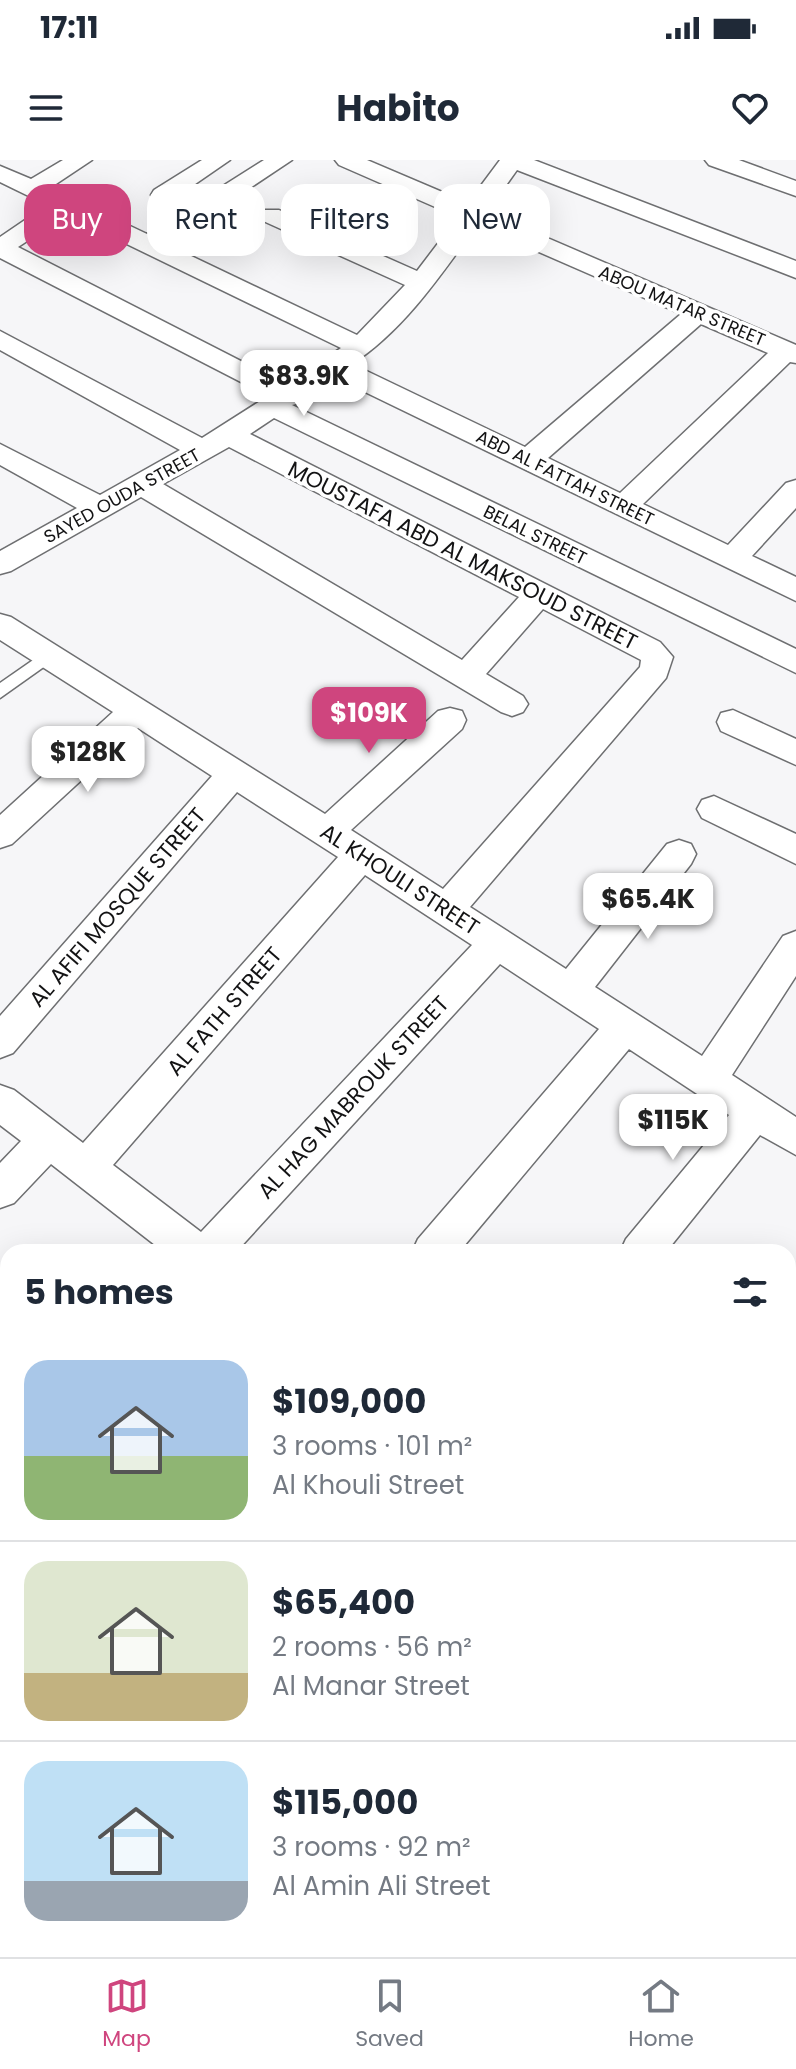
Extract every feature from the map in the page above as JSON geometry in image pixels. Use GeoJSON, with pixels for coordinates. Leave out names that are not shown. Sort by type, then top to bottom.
{"type":"FeatureCollection","features":[{"type":"Feature","properties":{"kind":"street"},"geometry":{"type":"LineString","coordinates":[[40,184],[80,160]]}},
{"type":"Feature","properties":{"kind":"street"},"geometry":{"type":"LineString","coordinates":[[180,184],[218,160]]}},
{"type":"Feature","properties":{"kind":"street"},"geometry":{"type":"LineString","coordinates":[[243,184],[280,160]]}},
{"type":"Feature","properties":{"kind":"street","name":"ABOU MATAR STREET"},"geometry":{"type":"LineString","coordinates":[[347,160],[434,198]]}},
{"type":"Feature","properties":{"kind":"street"},"geometry":{"type":"LineString","coordinates":[[512,160],[796,270]]}},
{"type":"Feature","properties":{"kind":"street","name":"SAYED OUDA STREET"},"geometry":{"type":"LineString","coordinates":[[494,184],[512,160]]}},
{"type":"Feature","properties":{"kind":"street"},"geometry":{"type":"LineString","coordinates":[[717,160],[796,189]]}},
{"type":"Feature","properties":{"kind":"street"},"geometry":{"type":"LineString","coordinates":[[0,173],[24,184]]}},
{"type":"Feature","properties":{"kind":"street"},"geometry":{"type":"LineString","coordinates":[[270,215],[422,283]]}},
{"type":"Feature","properties":{"kind":"street"},"geometry":{"type":"LineString","coordinates":[[0,248],[24,232]]}},
{"type":"Feature","properties":{"kind":"street","name":"BELAL STREET"},"geometry":{"type":"LineString","coordinates":[[0,248],[282,402],[796,662]]}},
{"type":"Feature","properties":{"kind":"street","name":"ABOU MATAR STREET"},"geometry":{"type":"LineString","coordinates":[[550,248],[791,353]]}},
{"type":"Feature","properties":{"kind":"street"},"geometry":{"type":"LineString","coordinates":[[174,256],[360,347]]}},
{"type":"Feature","properties":{"kind":"street","name":"SAYED OUDA STREET"},"geometry":{"type":"LineString","coordinates":[[0,564],[216,443],[334,366],[360,347],[422,283],[441,256]]}},
{"type":"Feature","properties":{"kind":"street"},"geometry":{"type":"LineString","coordinates":[[528,460],[698,313]]}},
{"type":"Feature","properties":{"kind":"street","name":"MOUSTAFA ABD AL MAKSOUD STREET"},"geometry":{"type":"LineString","coordinates":[[0,339],[539,594],[649,650],[657,657],[658,666],[447,909]]}},
{"type":"Feature","properties":{"kind":"street"},"geometry":{"type":"LineString","coordinates":[[624,506],[791,353]]}},
{"type":"Feature","properties":{"kind":"street","name":"ABD AL FATTAH STREET"},"geometry":{"type":"LineString","coordinates":[[334,366],[796,590]]}},
{"type":"Feature","properties":{"kind":"street"},"geometry":{"type":"LineString","coordinates":[[0,453],[101,508]]}},
{"type":"Feature","properties":{"kind":"street"},"geometry":{"type":"LineString","coordinates":[[143,485],[512,704]]}},
{"type":"Feature","properties":{"kind":"street"},"geometry":{"type":"LineString","coordinates":[[732,559],[796,490]]}},
{"type":"Feature","properties":{"kind":"street"},"geometry":{"type":"LineString","coordinates":[[466,676],[539,594]]}},
{"type":"Feature","properties":{"kind":"street","name":"AL KHOULI STREET"},"geometry":{"type":"LineString","coordinates":[[0,625],[235,772],[796,1138]]}},
{"type":"Feature","properties":{"kind":"street"},"geometry":{"type":"LineString","coordinates":[[0,835],[137,710]]}},
{"type":"Feature","properties":{"kind":"street"},"geometry":{"type":"LineString","coordinates":[[327,832],[450,720]]}},
{"type":"Feature","properties":{"kind":"street"},"geometry":{"type":"LineString","coordinates":[[733,722],[796,753]]}},
{"type":"Feature","properties":{"kind":"street","name":"AL AFIFI MOSQUE STREET"},"geometry":{"type":"LineString","coordinates":[[0,1042],[235,772]]}},
{"type":"Feature","properties":{"kind":"street"},"geometry":{"type":"LineString","coordinates":[[714,809],[796,850]]}},
{"type":"Feature","properties":{"kind":"street","name":"AL FATH STREET"},"geometry":{"type":"LineString","coordinates":[[86,1168],[362,854]]}},
{"type":"Feature","properties":{"kind":"street"},"geometry":{"type":"LineString","coordinates":[[571,990],[679,854]]}},
{"type":"Feature","properties":{"kind":"street","name":"AL HAG MABROUK STREET"},"geometry":{"type":"LineString","coordinates":[[216,1244],[498,942]]}},
{"type":"Feature","properties":{"kind":"street"},"geometry":{"type":"LineString","coordinates":[[707,1081],[796,946]]}},
{"type":"Feature","properties":{"kind":"street"},"geometry":{"type":"LineString","coordinates":[[440,1244],[625,1026]]}},
{"type":"Feature","properties":{"kind":"street"},"geometry":{"type":"LineString","coordinates":[[0,1102],[186,1244]]}},
{"type":"Feature","properties":{"kind":"street"},"geometry":{"type":"LineString","coordinates":[[648,1244],[755,1112]]}},
{"type":"Feature","properties":{"kind":"street"},"geometry":{"type":"LineString","coordinates":[[0,1190],[49,1139]]}},
{"type":"Feature","properties":{"kind":"lane"},"geometry":{"type":"LineString","coordinates":[[0,692],[49,655]]}}]}
